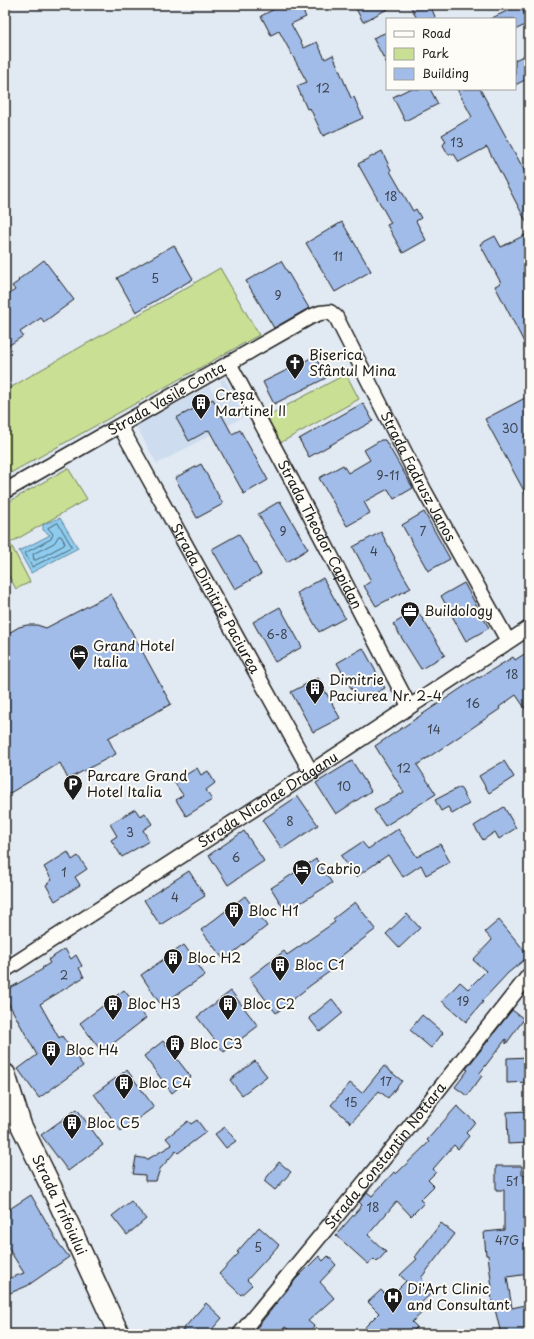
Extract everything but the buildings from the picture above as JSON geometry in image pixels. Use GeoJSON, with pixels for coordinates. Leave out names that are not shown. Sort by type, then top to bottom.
{"type":"FeatureCollection","features":[{"type":"Feature","properties":{"kind":"street","name":"Strada Vasile Conta"},"geometry":{"type":"LineString","coordinates":[[5,491],[310,317],[320,313],[330,312]]}},
{"type":"Feature","properties":{"kind":"street","name":"Strada Fadrusz Janos"},"geometry":{"type":"LineString","coordinates":[[330,312],[336,318],[425,492],[508,641]]}},
{"type":"Feature","properties":{"kind":"street","name":"Strada Theodor Capidan"},"geometry":{"type":"LineString","coordinates":[[229,363],[409,706]]}},
{"type":"Feature","properties":{"kind":"street","name":"Strada Dimitrie Paciurea"},"geometry":{"type":"LineString","coordinates":[[120,426],[311,772]]}},
{"type":"Feature","properties":{"kind":"street","name":"Strada Nicolae Drăganu"},"geometry":{"type":"LineString","coordinates":[[5,970],[311,772],[529,628]]}},
{"type":"Feature","properties":{"kind":"street","name":"Strada Constantin Nottara"},"geometry":{"type":"LineString","coordinates":[[240,1334],[399,1140],[529,975]]}},
{"type":"Feature","properties":{"kind":"street","name":"Strada Trifoiului"},"geometry":{"type":"LineString","coordinates":[[5,1074],[12,1101],[21,1125],[58,1201],[119,1334]]}},
{"type":"Feature","properties":{"kind":"shaded area"},"geometry":{"type":"Polygon","coordinates":[[[224,378],[245,416],[157,464],[136,426],[209,386],[212,391],[222,385],[220,381],[224,378]]]}},
{"type":"Feature","properties":{"kind":"green space"},"geometry":{"type":"Polygon","coordinates":[[[220,268],[259,335],[5,476],[5,391],[220,268]]]}},
{"type":"Feature","properties":{"kind":"green space"},"geometry":{"type":"Polygon","coordinates":[[[346,374],[359,399],[280,443],[267,416],[346,374]]]}},
{"type":"Feature","properties":{"kind":"green space"},"geometry":{"type":"Polygon","coordinates":[[[68,468],[87,499],[10,543],[30,582],[16,589],[5,569],[5,504],[68,468]]]}},
{"type":"Feature","properties":{"kind":"water"},"geometry":{"type":"Polygon","coordinates":[[[60,518],[78,548],[31,573],[19,551],[50,535],[43,530],[43,525],[60,518]]]}},
{"type":"Feature","properties":{"kind":"place","name":"Biserica Sfântul Mina"},"geometry":{"type":"Point","coordinates":[295,380]}},
{"type":"Feature","properties":{"kind":"place","name":"Creșa Martinel II"},"geometry":{"type":"Point","coordinates":[201,420]}},
{"type":"Feature","properties":{"kind":"place","name":"Buildology"},"geometry":{"type":"Point","coordinates":[410,628]}},
{"type":"Feature","properties":{"kind":"place","name":"Grand Hotel Italia"},"geometry":{"type":"Point","coordinates":[79,671]}},
{"type":"Feature","properties":{"kind":"place","name":"Dimitrie Paciurea Nr. 2-4"},"geometry":{"type":"Point","coordinates":[315,705]}},
{"type":"Feature","properties":{"kind":"place","name":"Parcare Grand Hotel Italia"},"geometry":{"type":"Point","coordinates":[73,801]}},
{"type":"Feature","properties":{"kind":"place","name":"Cabrio"},"geometry":{"type":"Point","coordinates":[302,886]}},
{"type":"Feature","properties":{"kind":"place","name":"Bloc H1"},"geometry":{"type":"Point","coordinates":[234,928]}},
{"type":"Feature","properties":{"kind":"place","name":"Bloc H2"},"geometry":{"type":"Point","coordinates":[173,975]}},
{"type":"Feature","properties":{"kind":"place","name":"Bloc C1"},"geometry":{"type":"Point","coordinates":[280,982]}},
{"type":"Feature","properties":{"kind":"place","name":"Bloc H3"},"geometry":{"type":"Point","coordinates":[113,1021]}},
{"type":"Feature","properties":{"kind":"place","name":"Bloc C2"},"geometry":{"type":"Point","coordinates":[228,1021]}},
{"type":"Feature","properties":{"kind":"place","name":"Bloc C3"},"geometry":{"type":"Point","coordinates":[175,1061]}},
{"type":"Feature","properties":{"kind":"place","name":"Bloc H4"},"geometry":{"type":"Point","coordinates":[51,1067]}},
{"type":"Feature","properties":{"kind":"place","name":"Bloc C4"},"geometry":{"type":"Point","coordinates":[124,1100]}},
{"type":"Feature","properties":{"kind":"place","name":"Bloc C5"},"geometry":{"type":"Point","coordinates":[72,1140]}},
{"type":"Feature","properties":{"kind":"place","name":"Di'Art Clinic and Consultant"},"geometry":{"type":"Point","coordinates":[393,1314]}}]}
